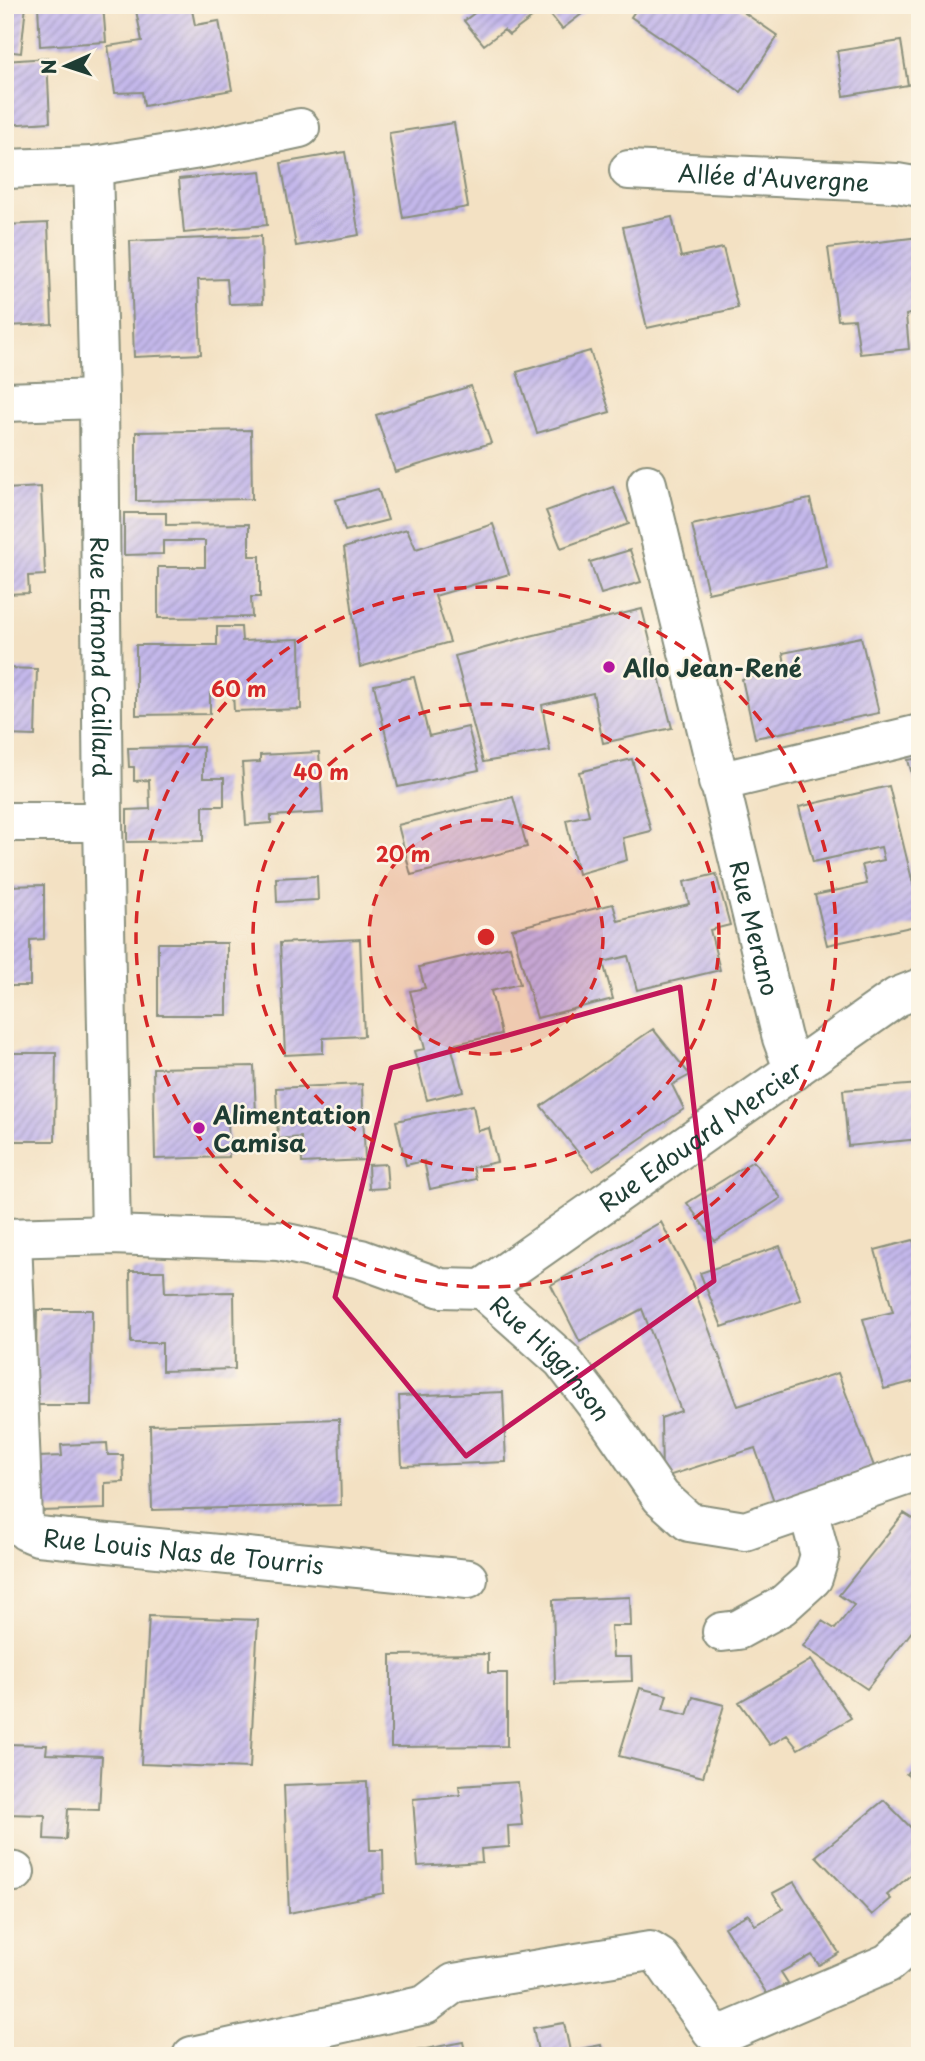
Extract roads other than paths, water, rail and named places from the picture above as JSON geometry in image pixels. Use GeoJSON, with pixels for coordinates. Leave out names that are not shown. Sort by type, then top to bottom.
{"type":"FeatureCollection","features":[{"type":"Feature","properties":{"kind":"street"},"geometry":{"type":"LineString","coordinates":[[5,169],[93,166],[212,147],[300,128]]}},
{"type":"Feature","properties":{"kind":"street","name":"Rue Edmond Caillard"},"geometry":{"type":"LineString","coordinates":[[93,166],[111,1235]]}},
{"type":"Feature","properties":{"kind":"street","name":"Allée d'Auvergne"},"geometry":{"type":"LineString","coordinates":[[629,170],[897,183],[920,187]]}},
{"type":"Feature","properties":{"kind":"street"},"geometry":{"type":"LineString","coordinates":[[5,402],[99,399]]}},
{"type":"Feature","properties":{"kind":"street","name":"Rue Merano"},"geometry":{"type":"LineString","coordinates":[[647,484],[782,1038],[794,1071]]}},
{"type":"Feature","properties":{"kind":"street"},"geometry":{"type":"LineString","coordinates":[[718,782],[920,734]]}},
{"type":"Feature","properties":{"kind":"street"},"geometry":{"type":"LineString","coordinates":[[5,822],[103,822]]}},
{"type":"Feature","properties":{"kind":"street","name":"Rue Edouard Mercier"},"geometry":{"type":"LineString","coordinates":[[482,1289],[897,997],[920,988]]}},
{"type":"Feature","properties":{"kind":"street","name":"Rue Higginson"},"geometry":{"type":"LineString","coordinates":[[8,1238],[111,1235],[278,1241],[361,1259],[441,1288],[482,1289],[562,1360],[661,1497],[689,1522],[745,1531],[920,1471]]}},
{"type":"Feature","properties":{"kind":"street","name":"Rue Louis Nas de Tourris"},"geometry":{"type":"LineString","coordinates":[[8,1238],[23,1521],[26,1531],[37,1536],[468,1579]]}},
{"type":"Feature","properties":{"kind":"street"},"geometry":{"type":"LineString","coordinates":[[722,1632],[738,1630],[782,1606],[813,1578],[820,1555],[808,1510]]}},
{"type":"Feature","properties":{"kind":"street"},"geometry":{"type":"LineString","coordinates":[[192,2056],[425,2005],[454,1983],[650,1951],[661,1958],[712,2031],[728,2032],[888,1963],[920,1935]]}},
{"type":"Feature","properties":{"kind":"place","name":"Allo Jean-René"},"geometry":{"type":"Point","coordinates":[609,667]}},
{"type":"Feature","properties":{"kind":"place","name":"Alimentation Camisa"},"geometry":{"type":"Point","coordinates":[199,1128]}}]}
